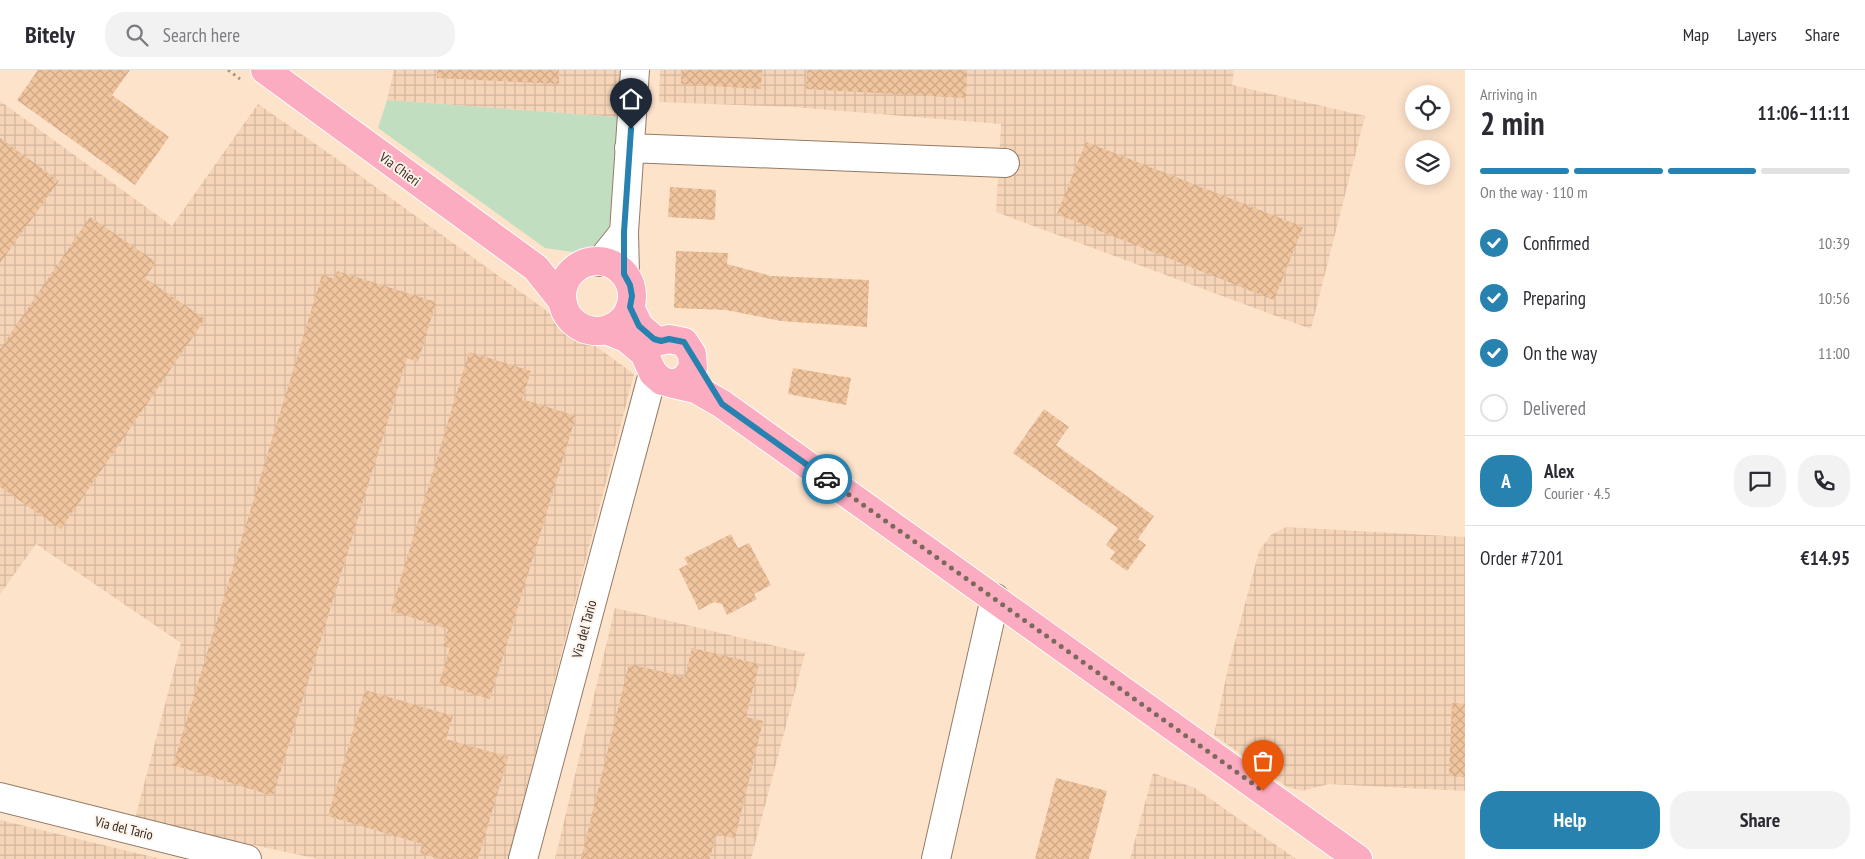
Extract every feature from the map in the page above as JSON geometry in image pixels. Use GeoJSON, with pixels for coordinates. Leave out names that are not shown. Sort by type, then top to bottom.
{"type":"FeatureCollection","features":[{"type":"Feature","properties":{"kind":"main road","name":"Via Chieri"},"geometry":{"type":"LineString","coordinates":[[265,70],[536,268],[563,302],[566,313],[574,322],[583,328],[594,331],[606,330],[626,338],[644,353],[658,384]]}},
{"type":"Feature","properties":{"kind":"main road"},"geometry":{"type":"LineString","coordinates":[[563,302],[564,285],[573,270],[583,264],[594,261],[616,267],[624,274],[630,285],[632,296],[630,307],[624,318],[606,330]]}},
{"type":"Feature","properties":{"kind":"main road"},"geometry":{"type":"LineString","coordinates":[[536,268],[573,270]]}},
{"type":"Feature","properties":{"kind":"main road"},"geometry":{"type":"LineString","coordinates":[[630,307],[639,326],[654,339],[684,342],[722,404]]}},
{"type":"Feature","properties":{"kind":"main road"},"geometry":{"type":"LineString","coordinates":[[658,384],[685,379],[693,368],[692,354]]}},
{"type":"Feature","properties":{"kind":"main road"},"geometry":{"type":"LineString","coordinates":[[658,384],[696,389],[722,404],[1358,859]]}},
{"type":"Feature","properties":{"kind":"street"},"geometry":{"type":"LineString","coordinates":[[624,274],[624,232],[635,70]]}},
{"type":"Feature","properties":{"kind":"street"},"geometry":{"type":"LineString","coordinates":[[629,148],[1005,163]]}},
{"type":"Feature","properties":{"kind":"street"},"geometry":{"type":"LineString","coordinates":[[600,262],[624,232]]}},
{"type":"Feature","properties":{"kind":"street","name":"Via del Tario"},"geometry":{"type":"LineString","coordinates":[[523,859],[658,384]]}},
{"type":"Feature","properties":{"kind":"street"},"geometry":{"type":"LineString","coordinates":[[936,859],[995,598]]}},
{"type":"Feature","properties":{"kind":"street","name":"Via del Tario"},"geometry":{"type":"LineString","coordinates":[[0,797],[247,859]]}},
{"type":"Feature","properties":{"kind":"shaded area"},"geometry":{"type":"Polygon","coordinates":[[[394,70],[621,70],[618,117],[387,100],[394,70]]]}},
{"type":"Feature","properties":{"kind":"shaded area"},"geometry":{"type":"Polygon","coordinates":[[[660,70],[1234,70],[1232,85],[1365,116],[1311,329],[996,212],[1001,124],[793,107],[659,102],[660,70]]]}},
{"type":"Feature","properties":{"kind":"shaded area"},"geometry":{"type":"Polygon","coordinates":[[[0,101],[172,226],[258,104],[634,374],[508,859],[318,859],[135,819],[181,643],[36,544],[0,594],[0,101]]]}},
{"type":"Feature","properties":{"kind":"shaded area"},"geometry":{"type":"Polygon","coordinates":[[[1286,527],[1465,537],[1465,791],[1329,784],[1302,791],[1287,787],[1214,735],[1228,668],[1259,551],[1271,535],[1286,527]]]}},
{"type":"Feature","properties":{"kind":"shaded area"},"geometry":{"type":"Polygon","coordinates":[[[615,608],[805,653],[751,859],[555,859],[615,608]]]}},
{"type":"Feature","properties":{"kind":"shaded area"},"geometry":{"type":"Polygon","coordinates":[[[1153,773],[1195,788],[1296,859],[1130,859],[1153,773]]]}},
{"type":"Feature","properties":{"kind":"shaded area"},"geometry":{"type":"Polygon","coordinates":[[[0,820],[161,859],[0,859],[0,820]]]}},
{"type":"Feature","properties":{"kind":"green space"},"geometry":{"type":"Polygon","coordinates":[[[387,100],[618,117],[609,230],[600,248],[579,253],[545,248],[378,128],[387,100]]]}},
{"type":"Feature","properties":{"kind":"building"},"geometry":{"type":"Polygon","coordinates":[[[38,70],[130,70],[112,95],[169,137],[135,185],[17,100],[38,70]]]}},
{"type":"Feature","properties":{"kind":"building"},"geometry":{"type":"Polygon","coordinates":[[[437,70],[559,70],[559,84],[437,78],[437,70]]]}},
{"type":"Feature","properties":{"kind":"building"},"geometry":{"type":"Polygon","coordinates":[[[681,70],[762,70],[761,89],[681,84],[681,70]]]}},
{"type":"Feature","properties":{"kind":"building"},"geometry":{"type":"Polygon","coordinates":[[[807,70],[967,70],[966,98],[806,89],[807,70]]]}},
{"type":"Feature","properties":{"kind":"building"},"geometry":{"type":"Polygon","coordinates":[[[0,138],[59,181],[0,263],[0,138]]]}},
{"type":"Feature","properties":{"kind":"building"},"geometry":{"type":"Polygon","coordinates":[[[1086,142],[1303,227],[1274,300],[1057,214],[1086,142]]]}},
{"type":"Feature","properties":{"kind":"building"},"geometry":{"type":"Polygon","coordinates":[[[670,187],[716,190],[715,220],[668,217],[670,187]]]}},
{"type":"Feature","properties":{"kind":"building"},"geometry":{"type":"Polygon","coordinates":[[[90,217],[156,262],[145,278],[205,319],[61,529],[0,487],[0,349],[90,217]]]}},
{"type":"Feature","properties":{"kind":"building"},"geometry":{"type":"Polygon","coordinates":[[[676,251],[728,253],[727,264],[771,276],[869,280],[867,327],[781,321],[726,310],[674,308],[676,251]]]}},
{"type":"Feature","properties":{"kind":"building"},"geometry":{"type":"Polygon","coordinates":[[[337,271],[436,302],[418,362],[407,358],[273,796],[173,765],[322,275],[335,279],[337,271]]]}},
{"type":"Feature","properties":{"kind":"building"},"geometry":{"type":"Polygon","coordinates":[[[469,352],[531,371],[522,399],[576,416],[490,699],[439,684],[450,648],[443,646],[448,629],[391,611],[469,352]]]}},
{"type":"Feature","properties":{"kind":"building"},"geometry":{"type":"Polygon","coordinates":[[[793,368],[851,378],[846,405],[788,394],[793,368]]]}},
{"type":"Feature","properties":{"kind":"building"},"geometry":{"type":"Polygon","coordinates":[[[1044,409],[1069,427],[1056,445],[1154,516],[1138,539],[1146,545],[1127,571],[1110,559],[1115,552],[1106,545],[1118,528],[1013,453],[1044,409]]]}},
{"type":"Feature","properties":{"kind":"building"},"geometry":{"type":"Polygon","coordinates":[[[731,534],[738,548],[749,543],[771,585],[754,594],[757,599],[727,615],[722,604],[714,602],[699,610],[679,569],[688,564],[684,558],[731,534]]]}},
{"type":"Feature","properties":{"kind":"building"},"geometry":{"type":"Polygon","coordinates":[[[692,648],[759,664],[746,717],[763,721],[735,838],[716,834],[710,859],[581,859],[629,664],[685,677],[692,648]]]}},
{"type":"Feature","properties":{"kind":"building"},"geometry":{"type":"Polygon","coordinates":[[[365,690],[453,716],[446,739],[508,757],[478,859],[440,859],[420,853],[422,844],[328,816],[365,690]]]}},
{"type":"Feature","properties":{"kind":"building"},"geometry":{"type":"Polygon","coordinates":[[[1452,703],[1465,704],[1465,777],[1449,776],[1452,703]]]}},
{"type":"Feature","properties":{"kind":"building"},"geometry":{"type":"Polygon","coordinates":[[[1056,778],[1107,791],[1089,859],[1035,859],[1056,778]]]}},
{"type":"Feature","properties":{"kind":"way so far"},"geometry":{"type":"LineString","coordinates":[[827,479],[1263,791]]}},
{"type":"Feature","properties":{"kind":"route"},"geometry":{"type":"LineString","coordinates":[[631,129],[624,232],[624,274],[630,285],[632,296],[630,307],[639,326],[654,339],[684,342],[722,404],[827,479]]}}]}
